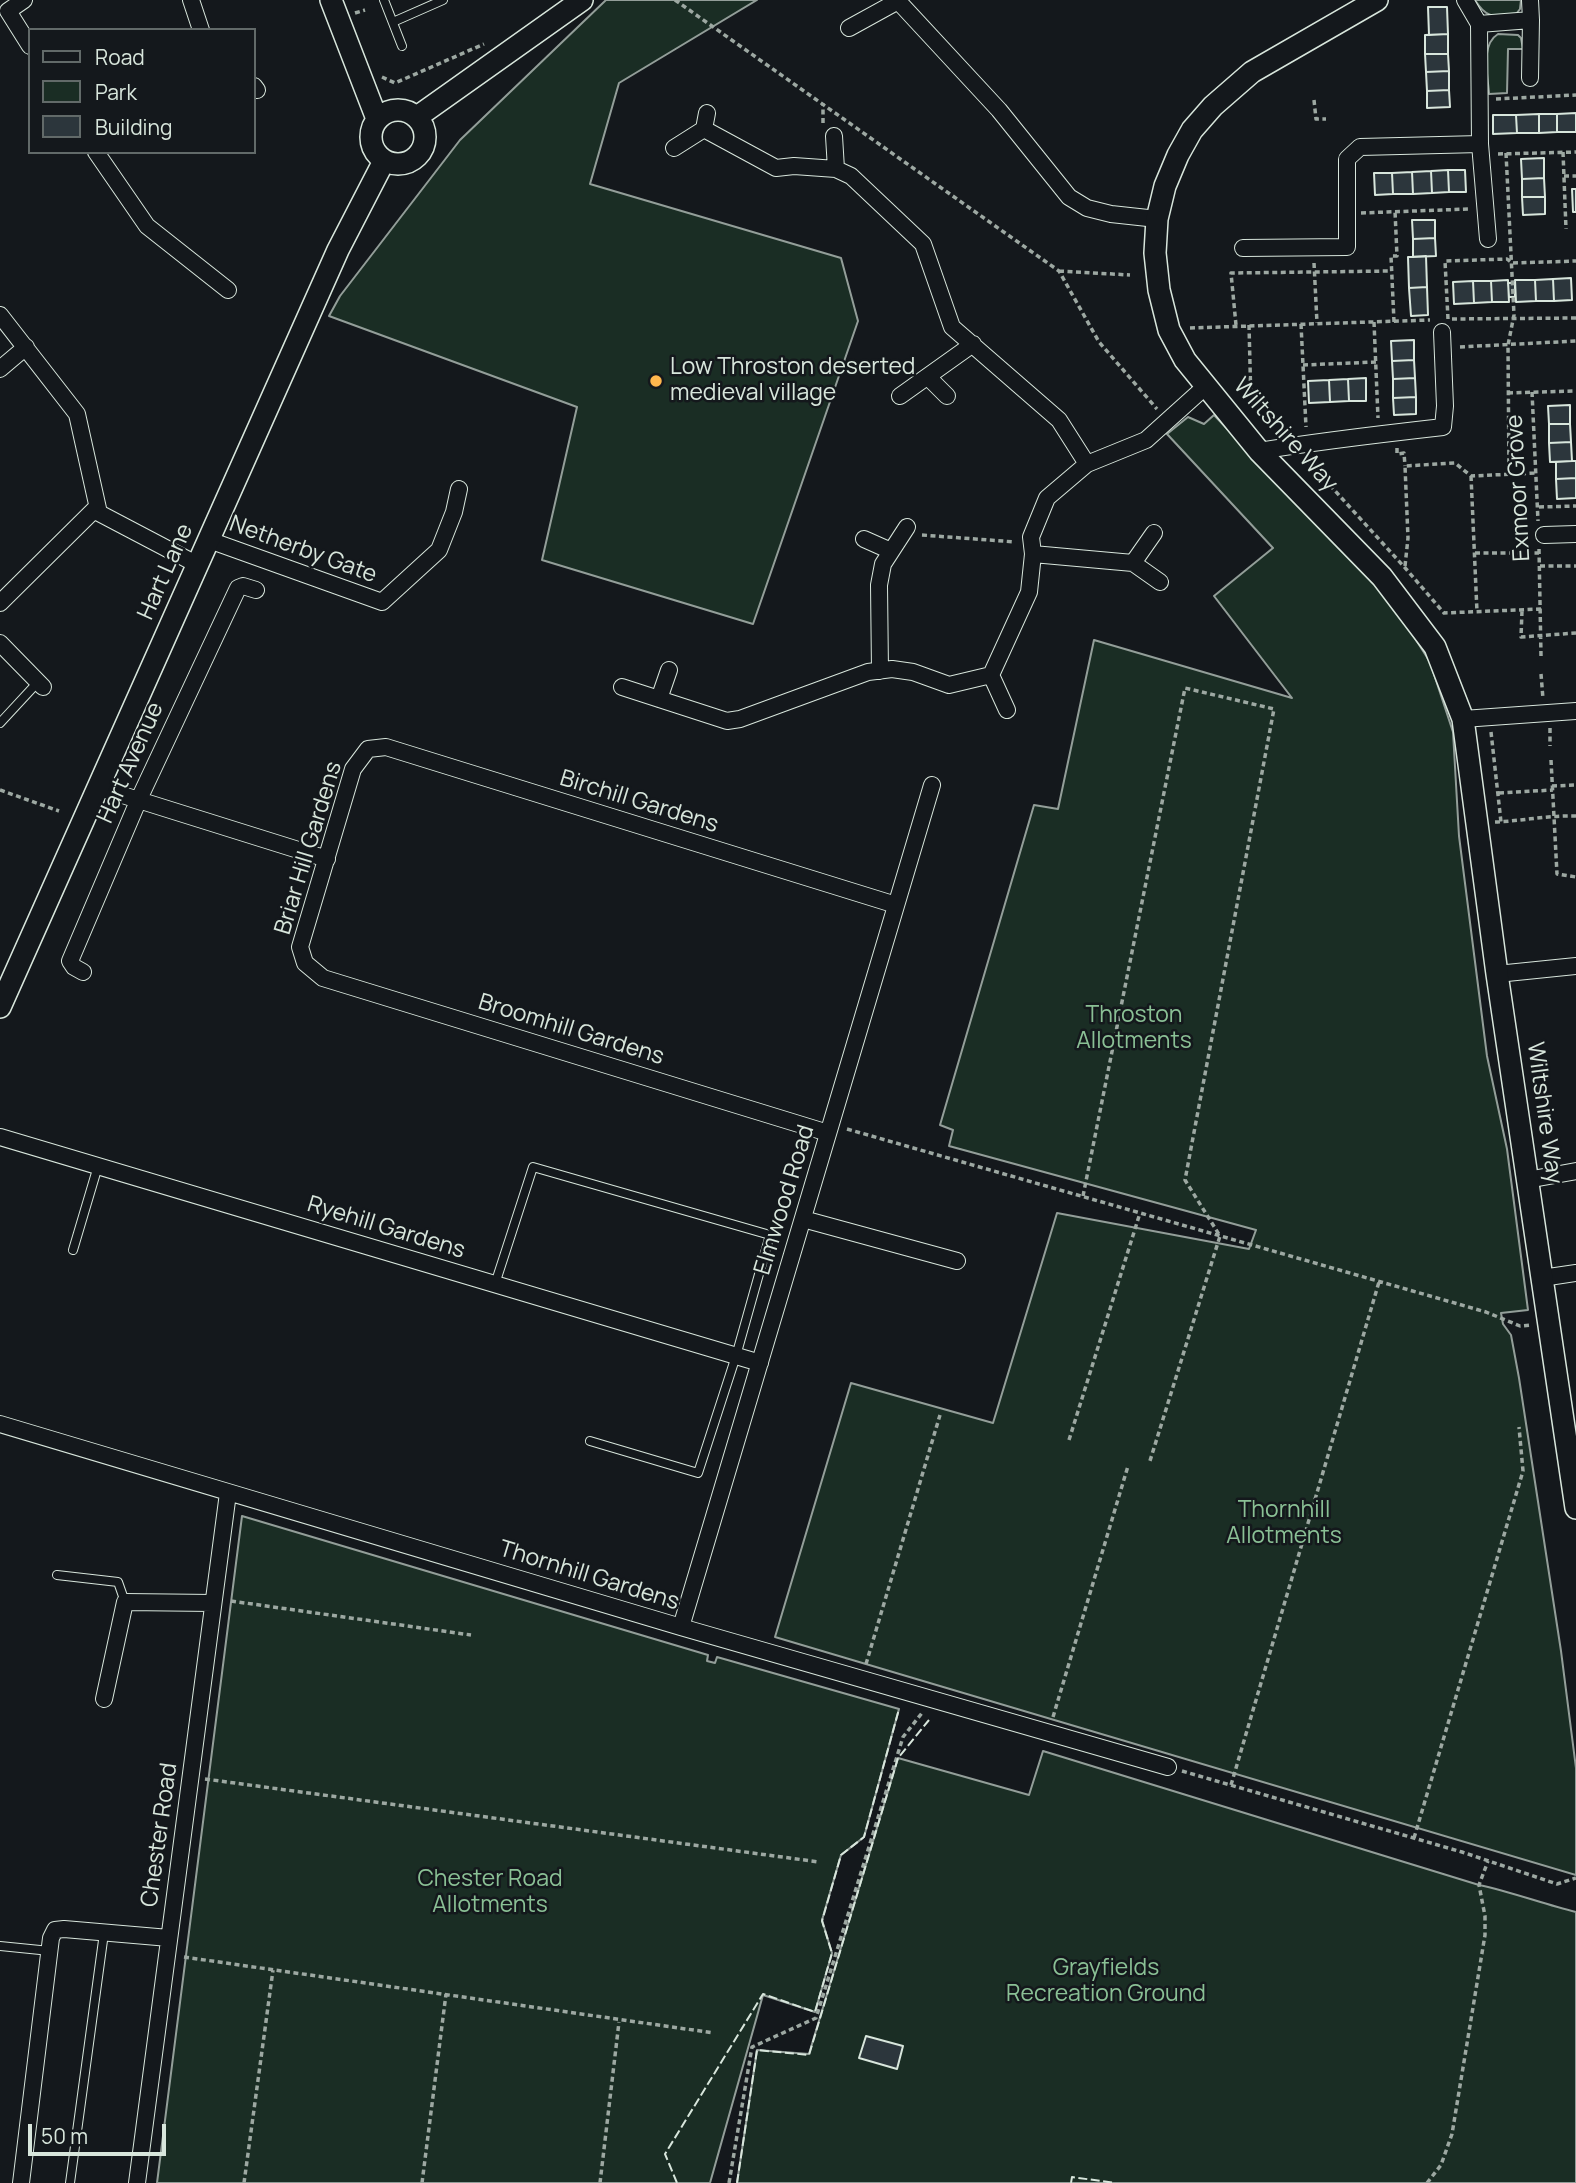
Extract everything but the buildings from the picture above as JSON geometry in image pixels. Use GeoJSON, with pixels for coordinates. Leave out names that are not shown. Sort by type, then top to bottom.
{"type":"FeatureCollection","features":[{"type":"Feature","properties":{"kind":"street"},"geometry":{"type":"LineString","coordinates":[[24,0],[4,8],[28,43]]}},
{"type":"Feature","properties":{"kind":"street"},"geometry":{"type":"LineString","coordinates":[[191,0],[200,28]]}},
{"type":"Feature","properties":{"kind":"street"},"geometry":{"type":"LineString","coordinates":[[417,117],[582,0]]}},
{"type":"Feature","properties":{"kind":"street","name":"Wiltshire Way"},"geometry":{"type":"LineString","coordinates":[[1377,0],[1252,72],[1213,106],[1192,130],[1165,186],[1157,219],[1155,253],[1159,290],[1172,335],[1185,360],[1259,451],[1387,584],[1435,647],[1463,719],[1497,974],[1576,1508]]}},
{"type":"Feature","properties":{"kind":"street"},"geometry":{"type":"LineString","coordinates":[[1465,0],[1479,24],[1481,149],[1488,239]]}},
{"type":"Feature","properties":{"kind":"street"},"geometry":{"type":"LineString","coordinates":[[1530,78],[1531,0]]}},
{"type":"Feature","properties":{"kind":"street"},"geometry":{"type":"LineString","coordinates":[[849,29],[898,1],[999,110],[1069,197],[1087,208],[1111,214],[1157,219]]}},
{"type":"Feature","properties":{"kind":"street"},"geometry":{"type":"LineString","coordinates":[[341,3],[377,119]]}},
{"type":"Feature","properties":{"kind":"street"},"geometry":{"type":"LineString","coordinates":[[1479,24],[1531,20]]}},
{"type":"Feature","properties":{"kind":"street"},"geometry":{"type":"LineString","coordinates":[[400,110],[417,117],[425,136],[424,147],[418,156],[402,165],[384,161],[372,146],[371,131],[377,119],[384,114],[400,110]]}},
{"type":"Feature","properties":{"kind":"street"},"geometry":{"type":"LineString","coordinates":[[674,148],[705,121],[776,168],[794,166],[836,169],[851,176],[923,244],[952,327],[1059,420],[1087,464]]}},
{"type":"Feature","properties":{"kind":"street"},"geometry":{"type":"LineString","coordinates":[[834,136],[836,169]]}},
{"type":"Feature","properties":{"kind":"street"},"geometry":{"type":"LineString","coordinates":[[1243,248],[1347,247],[1346,159],[1360,147],[1481,149]]}},
{"type":"Feature","properties":{"kind":"street"},"geometry":{"type":"LineString","coordinates":[[97,154],[147,226],[229,290]]}},
{"type":"Feature","properties":{"kind":"street","name":"Hart Lane"},"geometry":{"type":"LineString","coordinates":[[0,1007],[338,250],[384,161]]}},
{"type":"Feature","properties":{"kind":"street"},"geometry":{"type":"LineString","coordinates":[[0,315],[77,414],[99,513],[198,565]]}},
{"type":"Feature","properties":{"kind":"street"},"geometry":{"type":"LineString","coordinates":[[1259,451],[1443,427],[1445,406],[1440,333]]}},
{"type":"Feature","properties":{"kind":"street"},"geometry":{"type":"LineString","coordinates":[[900,396],[972,344]]}},
{"type":"Feature","properties":{"kind":"street"},"geometry":{"type":"LineString","coordinates":[[0,369],[26,347]]}},
{"type":"Feature","properties":{"kind":"street"},"geometry":{"type":"LineString","coordinates":[[928,377],[947,396]]}},
{"type":"Feature","properties":{"kind":"street"},"geometry":{"type":"LineString","coordinates":[[1007,710],[992,675],[1029,592],[1031,537],[1047,498],[1087,464],[1146,440],[1206,386]]}},
{"type":"Feature","properties":{"kind":"street","name":"Netherby Gate"},"geometry":{"type":"LineString","coordinates":[[209,540],[382,602],[439,550],[454,512],[459,489]]}},
{"type":"Feature","properties":{"kind":"street"},"geometry":{"type":"LineString","coordinates":[[0,603],[97,507]]}},
{"type":"Feature","properties":{"kind":"street"},"geometry":{"type":"LineString","coordinates":[[880,671],[879,585],[883,564],[905,530]]}},
{"type":"Feature","properties":{"kind":"street"},"geometry":{"type":"LineString","coordinates":[[1133,563],[1154,533]]}},
{"type":"Feature","properties":{"kind":"street"},"geometry":{"type":"LineString","coordinates":[[1540,534],[1576,534]]}},
{"type":"Feature","properties":{"kind":"street"},"geometry":{"type":"LineString","coordinates":[[864,539],[891,551]]}},
{"type":"Feature","properties":{"kind":"street"},"geometry":{"type":"LineString","coordinates":[[1032,548],[1133,563],[1160,582]]}},
{"type":"Feature","properties":{"kind":"street","name":"Hart Avenue"},"geometry":{"type":"LineString","coordinates":[[83,972],[70,961],[139,799],[237,588],[243,586],[256,590]]}},
{"type":"Feature","properties":{"kind":"street"},"geometry":{"type":"LineString","coordinates":[[0,643],[41,684]]}},
{"type":"Feature","properties":{"kind":"street"},"geometry":{"type":"LineString","coordinates":[[622,687],[727,721],[740,719],[868,672],[892,669],[913,672],[949,685],[992,675]]}},
{"type":"Feature","properties":{"kind":"street"},"geometry":{"type":"LineString","coordinates":[[659,699],[670,670]]}},
{"type":"Feature","properties":{"kind":"street"},"geometry":{"type":"LineString","coordinates":[[1463,719],[1576,711]]}},
{"type":"Feature","properties":{"kind":"street","name":"Birchill Gardens"},"geometry":{"type":"LineString","coordinates":[[368,749],[386,747],[896,905]]}},
{"type":"Feature","properties":{"kind":"street","name":"Briar Hill Gardens"},"geometry":{"type":"LineString","coordinates":[[305,963],[300,947],[353,769],[368,749]]}},
{"type":"Feature","properties":{"kind":"street","name":"Elmwood Road"},"geometry":{"type":"LineString","coordinates":[[681,1628],[932,785]]}},
{"type":"Feature","properties":{"kind":"street"},"geometry":{"type":"LineString","coordinates":[[97,787],[327,859]]}},
{"type":"Feature","properties":{"kind":"street","name":"Broomhill Gardens"},"geometry":{"type":"LineString","coordinates":[[305,963],[323,978],[830,1128]]}},
{"type":"Feature","properties":{"kind":"street"},"geometry":{"type":"LineString","coordinates":[[1497,974],[1576,966]]}},
{"type":"Feature","properties":{"kind":"street","name":"Ryehill Gardens"},"geometry":{"type":"LineString","coordinates":[[0,1137],[760,1363]]}},
{"type":"Feature","properties":{"kind":"street"},"geometry":{"type":"LineString","coordinates":[[1527,1180],[1576,1171]]}},
{"type":"Feature","properties":{"kind":"street"},"geometry":{"type":"LineString","coordinates":[[803,1219],[957,1261]]}},
{"type":"Feature","properties":{"kind":"street"},"geometry":{"type":"LineString","coordinates":[[1542,1278],[1576,1273]]}},
{"type":"Feature","properties":{"kind":"street","name":"Thornhill Gardens"},"geometry":{"type":"LineString","coordinates":[[0,1424],[681,1628],[1168,1767]]}},
{"type":"Feature","properties":{"kind":"street","name":"Chester Road"},"geometry":{"type":"LineString","coordinates":[[137,2183],[169,1938],[220,1602],[228,1493]]}},
{"type":"Feature","properties":{"kind":"street"},"geometry":{"type":"LineString","coordinates":[[104,1699],[125,1602],[220,1602]]}},
{"type":"Feature","properties":{"kind":"street"},"geometry":{"type":"LineString","coordinates":[[21,2183],[50,1951],[55,1930],[169,1938]]}},
{"type":"Feature","properties":{"kind":"lane"},"geometry":{"type":"LineString","coordinates":[[384,0],[402,46]]}},
{"type":"Feature","properties":{"kind":"lane"},"geometry":{"type":"LineString","coordinates":[[393,22],[443,0]]}},
{"type":"Feature","properties":{"kind":"lane"},"geometry":{"type":"LineString","coordinates":[[0,723],[41,684]]}},
{"type":"Feature","properties":{"kind":"lane"},"geometry":{"type":"LineString","coordinates":[[73,1250],[98,1166]]}},
{"type":"Feature","properties":{"kind":"lane"},"geometry":{"type":"LineString","coordinates":[[495,1284],[533,1167],[770,1235],[736,1356],[698,1473],[590,1441]]}},
{"type":"Feature","properties":{"kind":"lane"},"geometry":{"type":"LineString","coordinates":[[57,1575],[118,1582],[125,1602]]}},
{"type":"Feature","properties":{"kind":"lane"},"geometry":{"type":"LineString","coordinates":[[70,2183],[104,1933]]}},
{"type":"Feature","properties":{"kind":"lane"},"geometry":{"type":"LineString","coordinates":[[0,1946],[50,1951]]}},
{"type":"Feature","properties":{"kind":"path"},"geometry":{"type":"LineString","coordinates":[[675,0],[1059,271],[1099,342],[1167,421]]}},
{"type":"Feature","properties":{"kind":"path"},"geometry":{"type":"LineString","coordinates":[[341,3],[352,13],[356,25]]}},
{"type":"Feature","properties":{"kind":"path"},"geometry":{"type":"LineString","coordinates":[[352,13],[365,10]]}},
{"type":"Feature","properties":{"kind":"path"},"geometry":{"type":"LineString","coordinates":[[373,72],[395,83],[488,42]]}},
{"type":"Feature","properties":{"kind":"path"},"geometry":{"type":"LineString","coordinates":[[1480,100],[1576,95]]}},
{"type":"Feature","properties":{"kind":"path"},"geometry":{"type":"LineString","coordinates":[[1314,100],[1316,119],[1326,119]]}},
{"type":"Feature","properties":{"kind":"path"},"geometry":{"type":"LineString","coordinates":[[1481,149],[1506,153],[1576,152]]}},
{"type":"Feature","properties":{"kind":"path"},"geometry":{"type":"LineString","coordinates":[[1563,152],[1566,229]]}},
{"type":"Feature","properties":{"kind":"path"},"geometry":{"type":"LineString","coordinates":[[1506,153],[1513,319],[1508,343],[1509,475]]}},
{"type":"Feature","properties":{"kind":"path"},"geometry":{"type":"LineString","coordinates":[[1564,176],[1576,176]]}},
{"type":"Feature","properties":{"kind":"path"},"geometry":{"type":"LineString","coordinates":[[1346,213],[1485,209]]}},
{"type":"Feature","properties":{"kind":"path"},"geometry":{"type":"LineString","coordinates":[[1394,322],[1391,256],[1397,256],[1395,211]]}},
{"type":"Feature","properties":{"kind":"path"},"geometry":{"type":"LineString","coordinates":[[1314,247],[1317,323]]}},
{"type":"Feature","properties":{"kind":"path"},"geometry":{"type":"LineString","coordinates":[[1576,261],[1512,262],[1507,258],[1445,261],[1448,319],[1576,318]]}},
{"type":"Feature","properties":{"kind":"path"},"geometry":{"type":"LineString","coordinates":[[1059,271],[1130,275]]}},
{"type":"Feature","properties":{"kind":"path"},"geometry":{"type":"LineString","coordinates":[[1236,325],[1231,273],[1391,271]]}},
{"type":"Feature","properties":{"kind":"path"},"geometry":{"type":"LineString","coordinates":[[1374,322],[1379,436]]}},
{"type":"Feature","properties":{"kind":"path"},"geometry":{"type":"LineString","coordinates":[[1172,335],[1194,326],[1394,322],[1499,346],[1508,343],[1576,341]]}},
{"type":"Feature","properties":{"kind":"path"},"geometry":{"type":"LineString","coordinates":[[1301,324],[1306,426],[1311,443]]}},
{"type":"Feature","properties":{"kind":"path"},"geometry":{"type":"LineString","coordinates":[[1249,325],[1251,404]]}},
{"type":"Feature","properties":{"kind":"path"},"geometry":{"type":"LineString","coordinates":[[1303,365],[1376,362]]}},
{"type":"Feature","properties":{"kind":"path"},"geometry":{"type":"LineString","coordinates":[[1508,393],[1576,391]]}},
{"type":"Feature","properties":{"kind":"path","name":"Exmoor Grove"},"geometry":{"type":"LineString","coordinates":[[1532,392],[1540,534],[1541,656]]}},
{"type":"Feature","properties":{"kind":"path"},"geometry":{"type":"LineString","coordinates":[[1293,446],[1444,613],[1541,609]]}},
{"type":"Feature","properties":{"kind":"path"},"geometry":{"type":"LineString","coordinates":[[1387,584],[1405,567],[1408,538],[1405,466],[1455,463],[1471,476],[1536,474]]}},
{"type":"Feature","properties":{"kind":"path"},"geometry":{"type":"LineString","coordinates":[[1471,476],[1477,612]]}},
{"type":"Feature","properties":{"kind":"path"},"geometry":{"type":"LineString","coordinates":[[1539,507],[1576,506]]}},
{"type":"Feature","properties":{"kind":"path"},"geometry":{"type":"LineString","coordinates":[[905,530],[1032,548]]}},
{"type":"Feature","properties":{"kind":"path"},"geometry":{"type":"LineString","coordinates":[[1475,553],[1539,553]]}},
{"type":"Feature","properties":{"kind":"path"},"geometry":{"type":"LineString","coordinates":[[1540,566],[1576,566]]}},
{"type":"Feature","properties":{"kind":"path"},"geometry":{"type":"LineString","coordinates":[[1522,611],[1521,637],[1576,633]]}},
{"type":"Feature","properties":{"kind":"path"},"geometry":{"type":"LineString","coordinates":[[1541,674],[1543,701]]}},
{"type":"Feature","properties":{"kind":"path"},"geometry":{"type":"LineString","coordinates":[[1083,1196],[1185,688],[1274,709],[1185,1180],[1220,1236],[1149,1464]]}},
{"type":"Feature","properties":{"kind":"path"},"geometry":{"type":"LineString","coordinates":[[1550,722],[1550,746]]}},
{"type":"Feature","properties":{"kind":"path"},"geometry":{"type":"LineString","coordinates":[[1491,730],[1501,822]]}},
{"type":"Feature","properties":{"kind":"path"},"geometry":{"type":"LineString","coordinates":[[1551,760],[1556,874],[1576,877]]}},
{"type":"Feature","properties":{"kind":"path"},"geometry":{"type":"LineString","coordinates":[[1473,794],[1576,785]]}},
{"type":"Feature","properties":{"kind":"path"},"geometry":{"type":"LineString","coordinates":[[0,790],[59,811]]}},
{"type":"Feature","properties":{"kind":"path"},"geometry":{"type":"LineString","coordinates":[[1477,823],[1534,820],[1554,815],[1576,816]]}},
{"type":"Feature","properties":{"kind":"path"},"geometry":{"type":"LineString","coordinates":[[830,1128],[1083,1196],[1486,1312],[1520,1326],[1548,1323]]}},
{"type":"Feature","properties":{"kind":"path"},"geometry":{"type":"LineString","coordinates":[[1069,1440],[1140,1213]]}},
{"type":"Feature","properties":{"kind":"path"},"geometry":{"type":"LineString","coordinates":[[1231,1785],[1379,1282]]}},
{"type":"Feature","properties":{"kind":"path"},"geometry":{"type":"LineString","coordinates":[[861,1679],[940,1415]]}},
{"type":"Feature","properties":{"kind":"path"},"geometry":{"type":"LineString","coordinates":[[1414,1838],[1522,1471],[1519,1427]]}},
{"type":"Feature","properties":{"kind":"path"},"geometry":{"type":"LineString","coordinates":[[1048,1733],[1128,1466]]}},
{"type":"Feature","properties":{"kind":"path"},"geometry":{"type":"LineString","coordinates":[[220,1602],[471,1635]]}},
{"type":"Feature","properties":{"kind":"path"},"geometry":{"type":"LineString","coordinates":[[729,2183],[752,2047],[816,2018],[903,1737],[920,1717],[928,1698]]}},
{"type":"Feature","properties":{"kind":"path"},"geometry":{"type":"LineString","coordinates":[[1168,1767],[1414,1838],[1557,1884],[1576,1878]]}},
{"type":"Feature","properties":{"kind":"path"},"geometry":{"type":"LineString","coordinates":[[203,1779],[819,1863]]}},
{"type":"Feature","properties":{"kind":"path"},"geometry":{"type":"LineString","coordinates":[[1427,2183],[1441,2165],[1451,2134],[1485,1935],[1485,1916],[1479,1885],[1488,1861]]}},
{"type":"Feature","properties":{"kind":"path"},"geometry":{"type":"LineString","coordinates":[[179,1956],[714,2033]]}},
{"type":"Feature","properties":{"kind":"path"},"geometry":{"type":"LineString","coordinates":[[244,2183],[273,1969]]}},
{"type":"Feature","properties":{"kind":"path"},"geometry":{"type":"LineString","coordinates":[[422,2183],[446,1993]]}},
{"type":"Feature","properties":{"kind":"path"},"geometry":{"type":"LineString","coordinates":[[600,2183],[619,2021]]}},
{"type":"Feature","properties":{"kind":"green space"},"geometry":{"type":"Polygon","coordinates":[[[606,0],[757,0],[619,83],[590,184],[841,258],[858,321],[753,624],[542,560],[577,407],[329,316],[340,296],[460,140],[606,0]]]}},
{"type":"Feature","properties":{"kind":"green space"},"geometry":{"type":"Polygon","coordinates":[[[1475,0],[1521,0],[1516,14],[1497,16],[1488,14],[1475,0]]]}},
{"type":"Feature","properties":{"kind":"green space"},"geometry":{"type":"Polygon","coordinates":[[[1498,34],[1518,35],[1523,49],[1508,49],[1507,93],[1489,94],[1487,53],[1492,39],[1498,34]]]}},
{"type":"Feature","properties":{"kind":"green space"},"geometry":{"type":"Polygon","coordinates":[[[1214,415],[1392,602],[1430,662],[1453,732],[1459,836],[1487,1056],[1507,1149],[1528,1310],[1501,1313],[1503,1324],[1511,1335],[1519,1378],[1561,1651],[1576,1768],[1576,1875],[775,1637],[851,1383],[993,1423],[1057,1213],[1249,1249],[1256,1230],[949,1146],[953,1130],[940,1125],[1034,805],[1058,809],[1094,640],[1292,698],[1214,596],[1273,548],[1167,434],[1188,417],[1204,424],[1214,415]]]}},
{"type":"Feature","properties":{"kind":"green space","name":"Chester Road Allotments"},"geometry":{"type":"Polygon","coordinates":[[[242,1516],[708,1655],[707,1661],[715,1663],[717,1657],[899,1709],[864,1837],[841,1855],[822,1920],[832,1953],[815,2012],[763,1995],[710,2183],[157,2183],[242,1516]]]}},
{"type":"Feature","properties":{"kind":"green space","name":"Grayfields Recreation Ground"},"geometry":{"type":"Polygon","coordinates":[[[1043,1751],[1479,1885],[1576,1912],[1576,2183],[737,2183],[757,2050],[809,2054],[898,1758],[1029,1795],[1043,1751]]]}},
{"type":"Feature","properties":{"kind":"fence"},"geometry":{"type":"LineString","coordinates":[[677,2183],[665,2154],[763,1994],[815,2012],[832,1953],[822,1921],[841,1855],[864,1837],[899,1709]]}},
{"type":"Feature","properties":{"kind":"fence"},"geometry":{"type":"LineString","coordinates":[[737,2183],[757,2050],[809,2055],[898,1758],[929,1720]]}},
{"type":"Feature","properties":{"kind":"fence"},"geometry":{"type":"LineString","coordinates":[[1071,2183],[1072,2177],[1115,2183]]}},
{"type":"Feature","properties":{"kind":"place","name":"Low Throston deserted medieval village"},"geometry":{"type":"Point","coordinates":[656,381]}},
{"type":"Feature","properties":{"kind":"park label","name":"Throston Allotments"},"geometry":{"type":"Point","coordinates":[1134,1029]}},
{"type":"Feature","properties":{"kind":"park label","name":"Thornhill Allotments"},"geometry":{"type":"Point","coordinates":[1284,1524]}}]}
